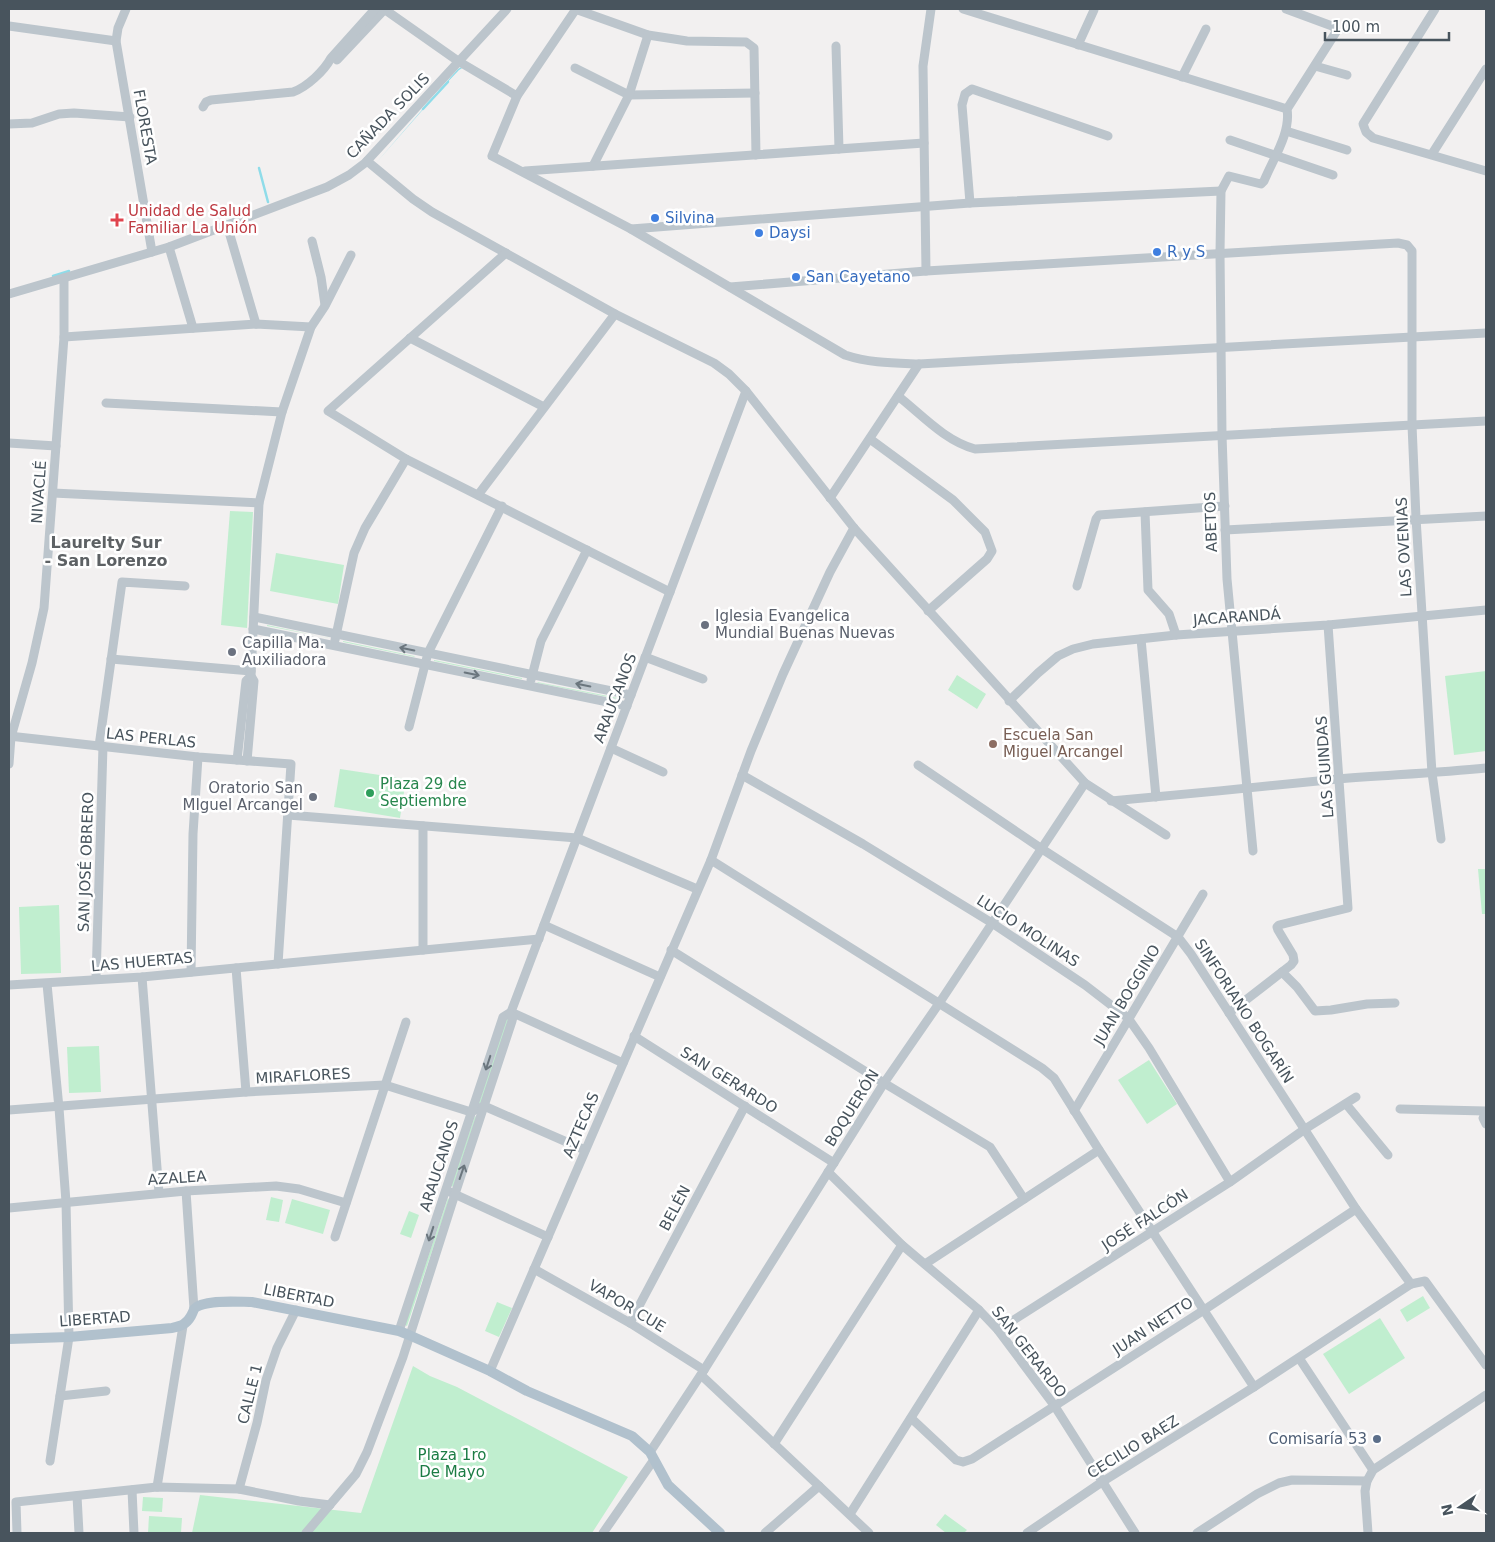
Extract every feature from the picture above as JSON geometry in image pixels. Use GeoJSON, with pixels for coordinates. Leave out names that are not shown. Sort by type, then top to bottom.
{"type":"FeatureCollection","features":[{"type":"Feature","properties":{"kind":"main road","name":"LIBERTAD"},"geometry":{"type":"LineString","coordinates":[[194,1309],[201,1305],[252,1302],[410,1334],[528,1391],[632,1436],[652,1456],[668,1485],[720,1533]]}},
{"type":"Feature","properties":{"kind":"main road"},"geometry":{"type":"LineString","coordinates":[[183,1326],[194,1309]]}},
{"type":"Feature","properties":{"kind":"main road","name":"LIBERTAD"},"geometry":{"type":"LineString","coordinates":[[9,1339],[70,1336],[183,1326]]}},
{"type":"Feature","properties":{"kind":"street","name":"FLORESTA"},"geometry":{"type":"LineString","coordinates":[[126,9],[118,28],[116,41],[152,252]]}},
{"type":"Feature","properties":{"kind":"street"},"geometry":{"type":"LineString","coordinates":[[203,107],[206,102],[211,100],[293,92],[301,89],[327,65],[331,58],[376,9]]}},
{"type":"Feature","properties":{"kind":"street"},"geometry":{"type":"LineString","coordinates":[[327,65],[335,62],[384,9],[458,62],[517,96]]}},
{"type":"Feature","properties":{"kind":"street","name":"CAÑADA SOLIS"},"geometry":{"type":"LineString","coordinates":[[9,294],[169,247],[327,187],[349,175],[367,161],[507,9]]}},
{"type":"Feature","properties":{"kind":"street"},"geometry":{"type":"LineString","coordinates":[[756,155],[754,48],[746,42],[687,41],[648,35],[576,9],[517,96],[492,156],[631,229],[845,355],[859,360],[919,364],[1486,333]]}},
{"type":"Feature","properties":{"kind":"street"},"geometry":{"type":"LineString","coordinates":[[926,271],[923,66],[932,9]]}},
{"type":"Feature","properties":{"kind":"street"},"geometry":{"type":"LineString","coordinates":[[963,9],[1287,109]]}},
{"type":"Feature","properties":{"kind":"street"},"geometry":{"type":"LineString","coordinates":[[631,229],[970,203],[1221,191],[1230,176],[1260,184],[1263,183],[1286,130],[1289,119],[1287,109],[1336,32],[1332,26],[1286,9]]}},
{"type":"Feature","properties":{"kind":"street"},"geometry":{"type":"LineString","coordinates":[[1435,9],[1364,124],[1366,132],[1373,138],[1486,171]]}},
{"type":"Feature","properties":{"kind":"street"},"geometry":{"type":"LineString","coordinates":[[1078,44],[1094,10]]}},
{"type":"Feature","properties":{"kind":"street"},"geometry":{"type":"LineString","coordinates":[[9,26],[116,41]]}},
{"type":"Feature","properties":{"kind":"street"},"geometry":{"type":"LineString","coordinates":[[1182,77],[1206,29]]}},
{"type":"Feature","properties":{"kind":"street"},"geometry":{"type":"LineString","coordinates":[[592,166],[629,95],[648,35]]}},
{"type":"Feature","properties":{"kind":"street"},"geometry":{"type":"LineString","coordinates":[[836,46],[839,149]]}},
{"type":"Feature","properties":{"kind":"street"},"geometry":{"type":"LineString","coordinates":[[1315,66],[1347,75]]}},
{"type":"Feature","properties":{"kind":"street"},"geometry":{"type":"LineString","coordinates":[[575,68],[629,95],[755,93]]}},
{"type":"Feature","properties":{"kind":"street"},"geometry":{"type":"LineString","coordinates":[[1432,154],[1486,69]]}},
{"type":"Feature","properties":{"kind":"street"},"geometry":{"type":"LineString","coordinates":[[970,203],[962,105],[965,94],[972,89],[1108,136]]}},
{"type":"Feature","properties":{"kind":"street"},"geometry":{"type":"LineString","coordinates":[[9,124],[32,123],[59,114],[74,113],[130,117]]}},
{"type":"Feature","properties":{"kind":"street"},"geometry":{"type":"LineString","coordinates":[[1286,130],[1347,150]]}},
{"type":"Feature","properties":{"kind":"street"},"geometry":{"type":"LineString","coordinates":[[1230,140],[1333,175]]}},
{"type":"Feature","properties":{"kind":"street"},"geometry":{"type":"LineString","coordinates":[[524,172],[924,143]]}},
{"type":"Feature","properties":{"kind":"street"},"geometry":{"type":"LineString","coordinates":[[367,161],[413,199],[432,212],[615,314],[714,363],[746,391],[854,528],[1085,784],[1166,835]]}},
{"type":"Feature","properties":{"kind":"street","name":"ABETOS"},"geometry":{"type":"LineString","coordinates":[[1221,191],[1222,435],[1227,579],[1253,851]]}},
{"type":"Feature","properties":{"kind":"street"},"geometry":{"type":"LineString","coordinates":[[227,225],[256,324]]}},
{"type":"Feature","properties":{"kind":"street"},"geometry":{"type":"LineString","coordinates":[[312,241],[321,277],[325,306]]}},
{"type":"Feature","properties":{"kind":"street","name":"LAS OVENIAS"},"geometry":{"type":"LineString","coordinates":[[1220,253],[1398,243],[1407,244],[1412,251],[1412,425],[1416,518],[1432,773],[1441,839]]}},
{"type":"Feature","properties":{"kind":"street"},"geometry":{"type":"LineString","coordinates":[[169,247],[193,328]]}},
{"type":"Feature","properties":{"kind":"street"},"geometry":{"type":"LineString","coordinates":[[506,253],[328,411],[406,459],[670,592]]}},
{"type":"Feature","properties":{"kind":"street"},"geometry":{"type":"LineString","coordinates":[[730,287],[926,271],[1220,253]]}},
{"type":"Feature","properties":{"kind":"street"},"geometry":{"type":"LineString","coordinates":[[248,760],[254,681],[251,673],[260,503],[282,412],[312,327],[351,256]]}},
{"type":"Feature","properties":{"kind":"street","name":"NIVACLÉ"},"geometry":{"type":"LineString","coordinates":[[9,764],[10,736],[32,663],[44,608],[64,337],[64,278]]}},
{"type":"Feature","properties":{"kind":"street"},"geometry":{"type":"LineString","coordinates":[[478,495],[615,314]]}},
{"type":"Feature","properties":{"kind":"street"},"geometry":{"type":"LineString","coordinates":[[64,337],[256,324],[312,327]]}},
{"type":"Feature","properties":{"kind":"street"},"geometry":{"type":"LineString","coordinates":[[410,338],[544,407]]}},
{"type":"Feature","properties":{"kind":"street"},"geometry":{"type":"LineString","coordinates":[[830,498],[919,364]]}},
{"type":"Feature","properties":{"kind":"street","name":"ARAUCANOS"},"geometry":{"type":"LineString","coordinates":[[306,1533],[360,1467],[403,1357],[512,1021],[511,1013],[746,391]]}},
{"type":"Feature","properties":{"kind":"street"},"geometry":{"type":"LineString","coordinates":[[898,396],[948,437],[962,445],[975,449],[1486,421]]}},
{"type":"Feature","properties":{"kind":"street"},"geometry":{"type":"LineString","coordinates":[[106,403],[282,412]]}},
{"type":"Feature","properties":{"kind":"street"},"geometry":{"type":"LineString","coordinates":[[870,439],[953,500],[980,524],[990,543],[992,551],[988,559],[928,611]]}},
{"type":"Feature","properties":{"kind":"street"},"geometry":{"type":"LineString","coordinates":[[9,443],[56,446]]}},
{"type":"Feature","properties":{"kind":"street"},"geometry":{"type":"LineString","coordinates":[[334,645],[354,553],[365,528],[406,459]]}},
{"type":"Feature","properties":{"kind":"street"},"geometry":{"type":"LineString","coordinates":[[53,493],[260,503]]}},
{"type":"Feature","properties":{"kind":"street"},"geometry":{"type":"LineString","coordinates":[[409,727],[428,653],[502,506]]}},
{"type":"Feature","properties":{"kind":"street"},"geometry":{"type":"LineString","coordinates":[[1077,586],[1096,519],[1099,515],[1225,506]]}},
{"type":"Feature","properties":{"kind":"street"},"geometry":{"type":"LineString","coordinates":[[1145,512],[1148,590],[1169,614],[1176,635]]}},
{"type":"Feature","properties":{"kind":"street"},"geometry":{"type":"LineString","coordinates":[[1225,530],[1416,518],[1486,516]]}},
{"type":"Feature","properties":{"kind":"street","name":"AZTECAS"},"geometry":{"type":"LineString","coordinates":[[490,1371],[711,860],[751,751],[783,674],[830,572],[854,528]]}},
{"type":"Feature","properties":{"kind":"street"},"geometry":{"type":"LineString","coordinates":[[530,686],[541,641],[587,550]]}},
{"type":"Feature","properties":{"kind":"street","name":"SAN JOSÉ OBRERO"},"geometry":{"type":"LineString","coordinates":[[96,979],[101,746],[122,582],[185,586]]}},
{"type":"Feature","properties":{"kind":"street","name":"JACARANDÁ"},"geometry":{"type":"LineString","coordinates":[[1009,701],[1058,656],[1073,649],[1093,644],[1176,635],[1328,625],[1486,610]]}},
{"type":"Feature","properties":{"kind":"street"},"geometry":{"type":"LineString","coordinates":[[254,618],[631,695]]}},
{"type":"Feature","properties":{"kind":"street","name":"LAS GUINDAS"},"geometry":{"type":"LineString","coordinates":[[1282,972],[1294,960],[1278,930],[1277,927],[1279,925],[1348,908],[1328,625]]}},
{"type":"Feature","properties":{"kind":"street"},"geometry":{"type":"LineString","coordinates":[[253,629],[627,706]]}},
{"type":"Feature","properties":{"kind":"street"},"geometry":{"type":"LineString","coordinates":[[1141,639],[1156,797]]}},
{"type":"Feature","properties":{"kind":"street"},"geometry":{"type":"LineString","coordinates":[[645,657],[703,679]]}},
{"type":"Feature","properties":{"kind":"street"},"geometry":{"type":"LineString","coordinates":[[111,659],[251,673]]}},
{"type":"Feature","properties":{"kind":"street"},"geometry":{"type":"LineString","coordinates":[[237,760],[246,681],[251,673]]}},
{"type":"Feature","properties":{"kind":"street","name":"LAS PERLAS"},"geometry":{"type":"LineString","coordinates":[[10,736],[291,764],[288,815]]}},
{"type":"Feature","properties":{"kind":"street"},"geometry":{"type":"LineString","coordinates":[[611,748],[663,772]]}},
{"type":"Feature","properties":{"kind":"street"},"geometry":{"type":"LineString","coordinates":[[191,972],[193,834],[198,756]]}},
{"type":"Feature","properties":{"kind":"street","name":"SINFORIANO BOGARÍN"},"geometry":{"type":"LineString","coordinates":[[918,765],[1042,849],[1178,937],[1191,954],[1356,1209],[1410,1284]]}},
{"type":"Feature","properties":{"kind":"street"},"geometry":{"type":"LineString","coordinates":[[1110,801],[1340,779],[1486,768]]}},
{"type":"Feature","properties":{"kind":"street","name":"LUCIO MOLINAS"},"geometry":{"type":"LineString","coordinates":[[742,775],[863,844],[992,923],[1085,985],[1128,1018],[1149,1048],[1230,1182]]}},
{"type":"Feature","properties":{"kind":"street","name":"BOQUERÓN"},"geometry":{"type":"LineString","coordinates":[[608,1531],[702,1372],[884,1083],[1085,784]]}},
{"type":"Feature","properties":{"kind":"street"},"geometry":{"type":"LineString","coordinates":[[278,964],[288,815],[577,838],[697,889]]}},
{"type":"Feature","properties":{"kind":"street"},"geometry":{"type":"LineString","coordinates":[[423,826],[423,950]]}},
{"type":"Feature","properties":{"kind":"street"},"geometry":{"type":"LineString","coordinates":[[711,860],[940,1002],[1042,1068],[1054,1078],[1254,1387]]}},
{"type":"Feature","properties":{"kind":"street","name":"JUAN BOGGINO"},"geometry":{"type":"LineString","coordinates":[[1074,1111],[1203,894]]}},
{"type":"Feature","properties":{"kind":"street"},"geometry":{"type":"LineString","coordinates":[[544,925],[660,977]]}},
{"type":"Feature","properties":{"kind":"street","name":"LAS HUERTAS"},"geometry":{"type":"LineString","coordinates":[[9,985],[142,977],[539,939]]}},
{"type":"Feature","properties":{"kind":"street"},"geometry":{"type":"LineString","coordinates":[[671,950],[990,1147],[1024,1200]]}},
{"type":"Feature","properties":{"kind":"street"},"geometry":{"type":"LineString","coordinates":[[236,968],[246,1092]]}},
{"type":"Feature","properties":{"kind":"street"},"geometry":{"type":"LineString","coordinates":[[1229,1013],[1282,972],[1294,982],[1315,1011],[1367,1004],[1395,1004]]}},
{"type":"Feature","properties":{"kind":"street"},"geometry":{"type":"LineString","coordinates":[[9,976],[9,985]]}},
{"type":"Feature","properties":{"kind":"street"},"geometry":{"type":"LineString","coordinates":[[142,977],[153,1099],[158,1193]]}},
{"type":"Feature","properties":{"kind":"street"},"geometry":{"type":"LineString","coordinates":[[47,984],[66,1202],[70,1336],[50,1461]]}},
{"type":"Feature","properties":{"kind":"street"},"geometry":{"type":"LineString","coordinates":[[511,1013],[622,1063]]}},
{"type":"Feature","properties":{"kind":"street","name":"ARAUCANOS"},"geometry":{"type":"LineString","coordinates":[[399,1331],[503,1017],[511,1013]]}},
{"type":"Feature","properties":{"kind":"street"},"geometry":{"type":"LineString","coordinates":[[335,1238],[406,1022]]}},
{"type":"Feature","properties":{"kind":"street","name":"SAN GERARDO"},"geometry":{"type":"LineString","coordinates":[[634,1036],[834,1163]]}},
{"type":"Feature","properties":{"kind":"street","name":"MIRAFLORES"},"geometry":{"type":"LineString","coordinates":[[9,1110],[59,1108],[246,1092],[385,1085],[472,1112]]}},
{"type":"Feature","properties":{"kind":"street","name":"JOSÉ FALCÓN"},"geometry":{"type":"LineString","coordinates":[[998,1330],[1230,1182],[1305,1129],[1356,1097]]}},
{"type":"Feature","properties":{"kind":"street"},"geometry":{"type":"LineString","coordinates":[[1346,1104],[1388,1156]]}},
{"type":"Feature","properties":{"kind":"street"},"geometry":{"type":"LineString","coordinates":[[472,1112],[484,1106],[586,1150]]}},
{"type":"Feature","properties":{"kind":"street","name":"BELÉN"},"geometry":{"type":"LineString","coordinates":[[630,1323],[745,1106]]}},
{"type":"Feature","properties":{"kind":"street"},"geometry":{"type":"LineString","coordinates":[[1400,1108],[1486,1112],[1483,1118],[1486,1124]]}},
{"type":"Feature","properties":{"kind":"street"},"geometry":{"type":"LineString","coordinates":[[925,1264],[1099,1150]]}},
{"type":"Feature","properties":{"kind":"street","name":"SAN GERARDO"},"geometry":{"type":"LineString","coordinates":[[828,1172],[902,1245],[979,1310],[998,1330],[1054,1405],[1136,1533]]}},
{"type":"Feature","properties":{"kind":"street","name":"AZALEA"},"geometry":{"type":"LineString","coordinates":[[9,1208],[158,1193],[276,1186],[298,1189],[346,1203]]}},
{"type":"Feature","properties":{"kind":"street"},"geometry":{"type":"LineString","coordinates":[[186,1191],[194,1309]]}},
{"type":"Feature","properties":{"kind":"street"},"geometry":{"type":"LineString","coordinates":[[446,1191],[548,1236]]}},
{"type":"Feature","properties":{"kind":"street","name":"JUAN NETTO"},"geometry":{"type":"LineString","coordinates":[[910,1418],[956,1460],[964,1462],[972,1459],[1204,1310],[1356,1209]]}},
{"type":"Feature","properties":{"kind":"street"},"geometry":{"type":"LineString","coordinates":[[774,1444],[902,1245]]}},
{"type":"Feature","properties":{"kind":"street","name":"VAPOR CUE"},"geometry":{"type":"LineString","coordinates":[[534,1268],[630,1323],[702,1372],[774,1444],[869,1533]]}},
{"type":"Feature","properties":{"kind":"street"},"geometry":{"type":"LineString","coordinates":[[1410,1284],[1425,1281],[1486,1365]]}},
{"type":"Feature","properties":{"kind":"street","name":"CECILIO BAEZ"},"geometry":{"type":"LineString","coordinates":[[1027,1533],[1102,1482],[1254,1387],[1410,1284]]}},
{"type":"Feature","properties":{"kind":"street","name":"CALLE 1"},"geometry":{"type":"LineString","coordinates":[[239,1489],[257,1423],[266,1380],[277,1348],[296,1310]]}},
{"type":"Feature","properties":{"kind":"street"},"geometry":{"type":"LineString","coordinates":[[850,1514],[979,1310]]}},
{"type":"Feature","properties":{"kind":"street"},"geometry":{"type":"LineString","coordinates":[[157,1487],[183,1326]]}},
{"type":"Feature","properties":{"kind":"street"},"geometry":{"type":"LineString","coordinates":[[1299,1358],[1373,1470]]}},
{"type":"Feature","properties":{"kind":"street"},"geometry":{"type":"LineString","coordinates":[[60,1396],[106,1391]]}},
{"type":"Feature","properties":{"kind":"street"},"geometry":{"type":"LineString","coordinates":[[1368,1533],[1365,1491],[1367,1481],[1373,1470],[1486,1394]]}},
{"type":"Feature","properties":{"kind":"street"},"geometry":{"type":"LineString","coordinates":[[1198,1533],[1257,1494],[1279,1483],[1292,1480],[1367,1481]]}},
{"type":"Feature","properties":{"kind":"street"},"geometry":{"type":"LineString","coordinates":[[765,1533],[819,1486]]}},
{"type":"Feature","properties":{"kind":"street"},"geometry":{"type":"LineString","coordinates":[[17,1533],[16,1502],[157,1487],[239,1489],[330,1505]]}},
{"type":"Feature","properties":{"kind":"street"},"geometry":{"type":"LineString","coordinates":[[132,1490],[134,1533]]}},
{"type":"Feature","properties":{"kind":"street"},"geometry":{"type":"LineString","coordinates":[[77,1496],[79,1533]]}},
{"type":"Feature","properties":{"kind":"green space"},"geometry":{"type":"Polygon","coordinates":[[[230,511],[253,512],[247,628],[221,625],[230,511]]]}},
{"type":"Feature","properties":{"kind":"green space"},"geometry":{"type":"Polygon","coordinates":[[[276,553],[344,565],[338,604],[270,591],[276,553]]]}},
{"type":"Feature","properties":{"kind":"green space"},"geometry":{"type":"Polygon","coordinates":[[[267,625],[318,636],[267,626],[267,625]]]}},
{"type":"Feature","properties":{"kind":"green space"},"geometry":{"type":"Polygon","coordinates":[[[343,642],[414,656],[415,657],[343,642]]]}},
{"type":"Feature","properties":{"kind":"green space"},"geometry":{"type":"Polygon","coordinates":[[[434,661],[522,678],[522,679],[434,661]]]}},
{"type":"Feature","properties":{"kind":"green space"},"geometry":{"type":"Polygon","coordinates":[[[1486,671],[1486,751],[1454,755],[1445,676],[1486,671]]]}},
{"type":"Feature","properties":{"kind":"green space"},"geometry":{"type":"Polygon","coordinates":[[[957,675],[986,694],[977,709],[948,690],[957,675]]]}},
{"type":"Feature","properties":{"kind":"green space"},"geometry":{"type":"Polygon","coordinates":[[[538,683],[618,698],[618,699],[538,683]]]}},
{"type":"Feature","properties":{"kind":"green space","name":"Plaza 29 de Septiembre"},"geometry":{"type":"Polygon","coordinates":[[[340,769],[406,779],[400,818],[334,807],[340,769]]]}},
{"type":"Feature","properties":{"kind":"green space"},"geometry":{"type":"Polygon","coordinates":[[[1478,869],[1486,869],[1486,914],[1482,914],[1478,869]]]}},
{"type":"Feature","properties":{"kind":"green space"},"geometry":{"type":"Polygon","coordinates":[[[59,905],[61,973],[21,974],[19,907],[59,905]]]}},
{"type":"Feature","properties":{"kind":"green space"},"geometry":{"type":"Polygon","coordinates":[[[509,1017],[481,1105],[478,1106],[506,1018],[509,1017]]]}},
{"type":"Feature","properties":{"kind":"green space"},"geometry":{"type":"Polygon","coordinates":[[[99,1046],[101,1092],[69,1093],[67,1047],[99,1046]]]}},
{"type":"Feature","properties":{"kind":"green space"},"geometry":{"type":"Polygon","coordinates":[[[1149,1060],[1177,1104],[1147,1124],[1118,1080],[1149,1060]]]}},
{"type":"Feature","properties":{"kind":"green space"},"geometry":{"type":"Polygon","coordinates":[[[476,1117],[453,1187],[451,1185],[476,1117]]]}},
{"type":"Feature","properties":{"kind":"green space"},"geometry":{"type":"Polygon","coordinates":[[[271,1197],[283,1200],[279,1222],[266,1220],[271,1197]]]}},
{"type":"Feature","properties":{"kind":"green space"},"geometry":{"type":"Polygon","coordinates":[[[448,1198],[449,1200],[407,1326],[405,1325],[448,1198]]]}},
{"type":"Feature","properties":{"kind":"green space"},"geometry":{"type":"Polygon","coordinates":[[[292,1199],[330,1210],[323,1234],[285,1223],[292,1199]]]}},
{"type":"Feature","properties":{"kind":"green space"},"geometry":{"type":"Polygon","coordinates":[[[409,1211],[419,1215],[411,1238],[400,1234],[409,1211]]]}},
{"type":"Feature","properties":{"kind":"green space"},"geometry":{"type":"Polygon","coordinates":[[[1423,1296],[1430,1308],[1407,1322],[1400,1310],[1423,1296]]]}},
{"type":"Feature","properties":{"kind":"green space"},"geometry":{"type":"Polygon","coordinates":[[[497,1302],[512,1308],[499,1337],[485,1331],[497,1302]]]}},
{"type":"Feature","properties":{"kind":"green space"},"geometry":{"type":"Polygon","coordinates":[[[1380,1318],[1405,1358],[1349,1394],[1323,1354],[1380,1318]]]}},
{"type":"Feature","properties":{"kind":"green space","name":"Plaza 1ro De Mayo"},"geometry":{"type":"Polygon","coordinates":[[[413,1366],[430,1376],[457,1387],[628,1477],[592,1533],[192,1533],[200,1495],[361,1513],[413,1366]]]}},
{"type":"Feature","properties":{"kind":"green space"},"geometry":{"type":"Polygon","coordinates":[[[143,1497],[163,1498],[162,1512],[142,1511],[143,1497]]]}},
{"type":"Feature","properties":{"kind":"green space"},"geometry":{"type":"Polygon","coordinates":[[[945,1514],[967,1530],[964,1533],[946,1533],[936,1525],[945,1514]]]}},
{"type":"Feature","properties":{"kind":"green space"},"geometry":{"type":"Polygon","coordinates":[[[149,1516],[182,1518],[181,1533],[148,1533],[149,1516]]]}},
{"type":"Feature","properties":{"kind":"water"},"geometry":{"type":"Polygon","coordinates":[[[464,67],[441,89],[376,163],[458,69],[464,67]]]}},
{"type":"Feature","properties":{"kind":"waterway"},"geometry":{"type":"LineString","coordinates":[[423,109],[448,82]]}},
{"type":"Feature","properties":{"kind":"waterway"},"geometry":{"type":"LineString","coordinates":[[259,168],[268,202]]}},
{"type":"Feature","properties":{"kind":"waterway"},"geometry":{"type":"LineString","coordinates":[[53,276],[69,271]]}},
{"type":"Feature","properties":{"kind":"place","name":"Silvina"},"geometry":{"type":"Point","coordinates":[655,218]}},
{"type":"Feature","properties":{"kind":"place","name":"Unidad de Salud Familiar La Unión"},"geometry":{"type":"Point","coordinates":[117,220]}},
{"type":"Feature","properties":{"kind":"place","name":"Daysi"},"geometry":{"type":"Point","coordinates":[759,233]}},
{"type":"Feature","properties":{"kind":"place","name":"R y S"},"geometry":{"type":"Point","coordinates":[1157,252]}},
{"type":"Feature","properties":{"kind":"place","name":"San Cayetano"},"geometry":{"type":"Point","coordinates":[796,277]}},
{"type":"Feature","properties":{"kind":"place","name":"Iglesia Evangelica Mundial Buenas Nuevas"},"geometry":{"type":"Point","coordinates":[705,625]}},
{"type":"Feature","properties":{"kind":"place","name":"Capilla Ma. Auxiliadora"},"geometry":{"type":"Point","coordinates":[232,652]}},
{"type":"Feature","properties":{"kind":"place","name":"Escuela San Miguel Arcangel"},"geometry":{"type":"Point","coordinates":[993,744]}},
{"type":"Feature","properties":{"kind":"place","name":"Plaza 29 de Septiembre"},"geometry":{"type":"Point","coordinates":[370,793]}},
{"type":"Feature","properties":{"kind":"place","name":"Oratorio San MIguel Arcangel"},"geometry":{"type":"Point","coordinates":[313,797]}},
{"type":"Feature","properties":{"kind":"place","name":"Comisaría 53"},"geometry":{"type":"Point","coordinates":[1377,1439]}},
{"type":"Feature","properties":{"kind":"district","name":"Laurelty Sur - San Lorenzo"},"geometry":{"type":"Point","coordinates":[106,551]}}]}
